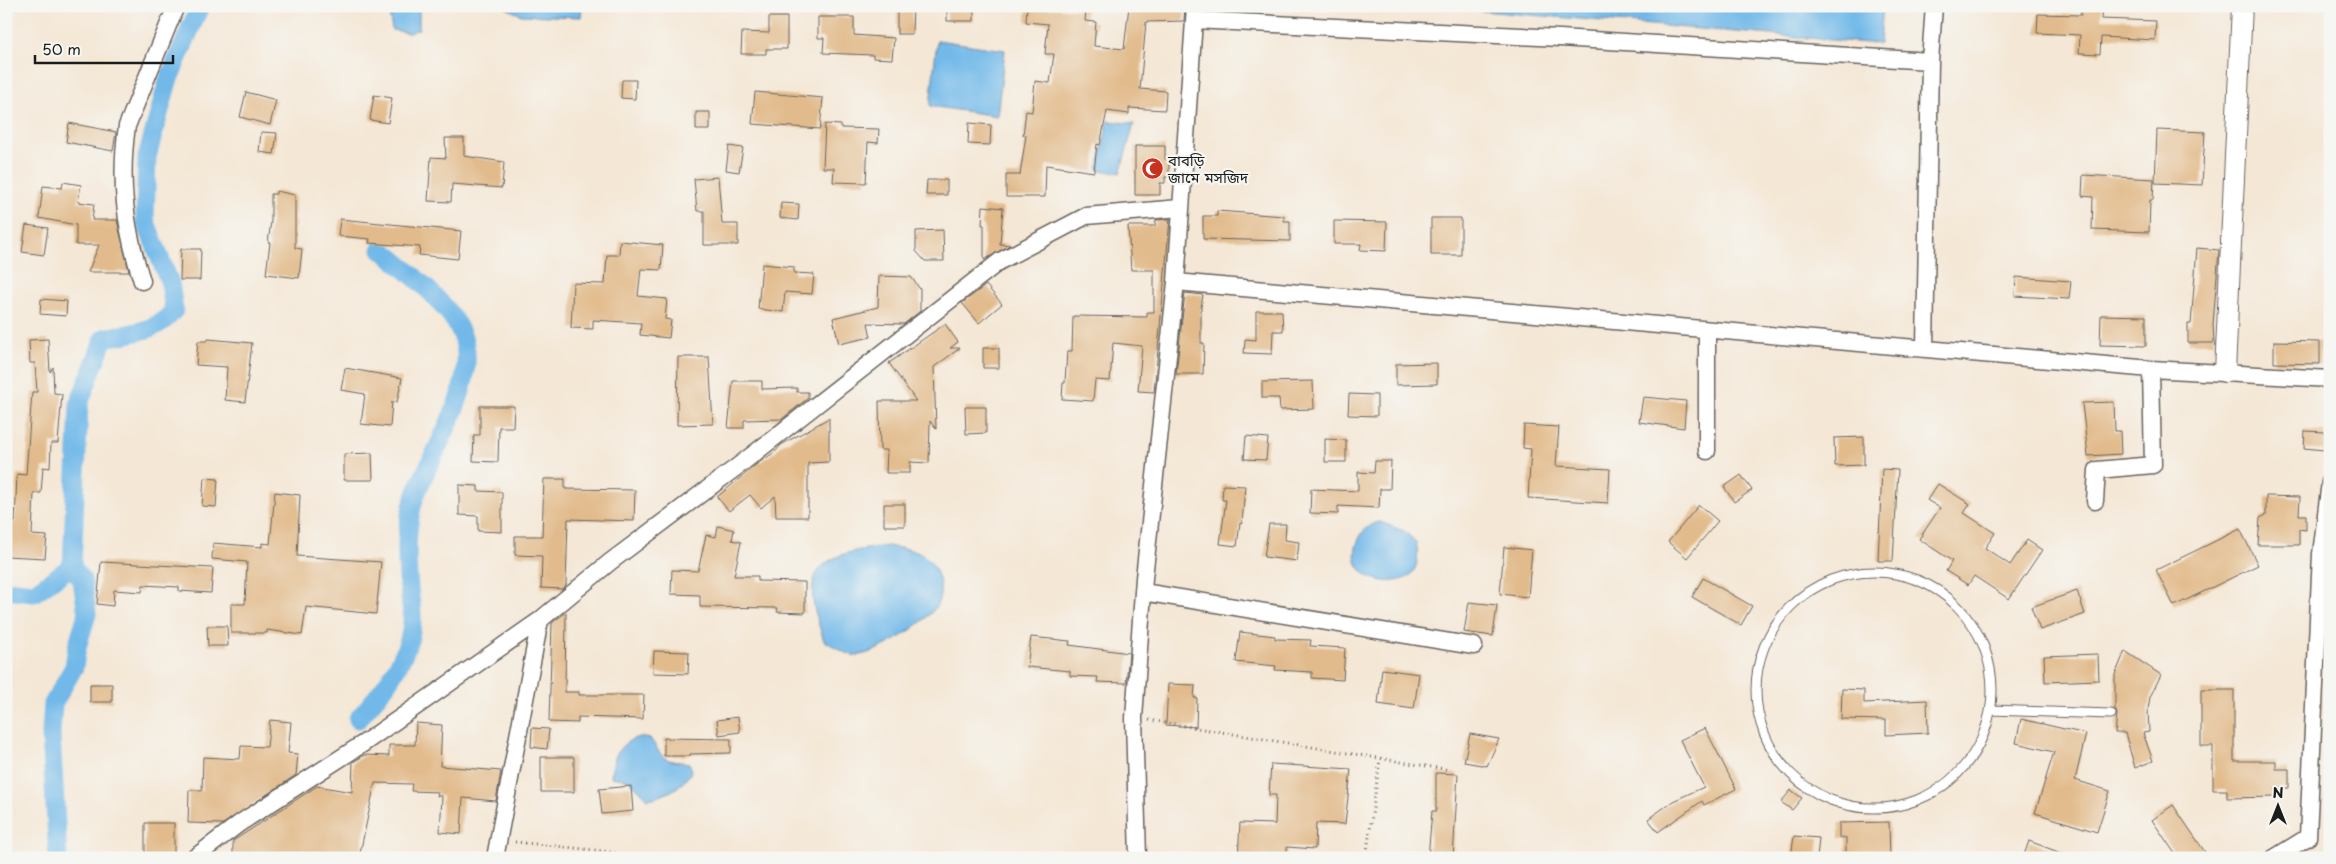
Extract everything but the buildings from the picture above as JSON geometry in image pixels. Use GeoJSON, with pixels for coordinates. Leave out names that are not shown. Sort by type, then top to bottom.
{"type":"FeatureCollection","features":[{"type":"Feature","properties":{"kind":"street"},"geometry":{"type":"LineString","coordinates":[[142,281],[130,244],[124,210],[124,146],[127,126],[176,6]]}},
{"type":"Feature","properties":{"kind":"street"},"geometry":{"type":"LineString","coordinates":[[1925,348],[1930,61],[1934,6]]}},
{"type":"Feature","properties":{"kind":"street"},"geometry":{"type":"LineString","coordinates":[[2225,372],[2242,6]]}},
{"type":"Feature","properties":{"kind":"street"},"geometry":{"type":"LineString","coordinates":[[1138,858],[1134,718],[1143,592],[1176,282],[1194,13],[1930,61]]}},
{"type":"Feature","properties":{"kind":"street"},"geometry":{"type":"LineString","coordinates":[[194,858],[240,823],[364,743],[540,620],[610,562],[742,464],[1000,261],[1086,216],[1180,208]]}},
{"type":"Feature","properties":{"kind":"street"},"geometry":{"type":"LineString","coordinates":[[1176,282],[2152,369],[2330,379]]}},
{"type":"Feature","properties":{"kind":"street"},"geometry":{"type":"LineString","coordinates":[[1707,451],[1708,330]]}},
{"type":"Feature","properties":{"kind":"street"},"geometry":{"type":"LineString","coordinates":[[2095,501],[2097,470],[2154,465],[2152,369]]}},
{"type":"Feature","properties":{"kind":"street"},"geometry":{"type":"LineString","coordinates":[[2274,858],[2308,837],[2321,554],[2330,482]]}},
{"type":"Feature","properties":{"kind":"street"},"geometry":{"type":"LineString","coordinates":[[1143,592],[1474,646]]}},
{"type":"Feature","properties":{"kind":"street"},"geometry":{"type":"LineString","coordinates":[[495,858],[540,620]]}},
{"type":"Feature","properties":{"kind":"lane"},"geometry":{"type":"LineString","coordinates":[[1856,573],[1894,574],[1912,578],[1945,595],[1971,622],[1980,638],[1992,673],[1991,710],[1979,745],[1957,775],[1943,787],[1927,796],[1891,808],[1854,807],[1819,795],[1796,779],[1777,759],[1760,726],[1756,699],[1757,671],[1761,653],[1778,620],[1805,594],[1838,578],[1856,573]]}},
{"type":"Feature","properties":{"kind":"lane"},"geometry":{"type":"LineString","coordinates":[[1991,710],[2110,714]]}},
{"type":"Feature","properties":{"kind":"path"},"geometry":{"type":"LineString","coordinates":[[1134,718],[1450,770]]}},
{"type":"Feature","properties":{"kind":"path"},"geometry":{"type":"LineString","coordinates":[[1366,858],[1380,759]]}},
{"type":"Feature","properties":{"kind":"path"},"geometry":{"type":"LineString","coordinates":[[499,840],[604,851],[640,858]]}},
{"type":"Feature","properties":{"kind":"water"},"geometry":{"type":"Polygon","coordinates":[[[388,6],[419,6],[419,29],[409,33],[392,30],[388,6]]]}},
{"type":"Feature","properties":{"kind":"water"},"geometry":{"type":"Polygon","coordinates":[[[502,6],[582,6],[581,17],[521,15],[502,6]]]}},
{"type":"Feature","properties":{"kind":"water"},"geometry":{"type":"Polygon","coordinates":[[[1423,6],[1883,6],[1880,44],[1423,6]]]}},
{"type":"Feature","properties":{"kind":"water"},"geometry":{"type":"Polygon","coordinates":[[[937,40],[1005,50],[997,116],[930,106],[937,40]]]}},
{"type":"Feature","properties":{"kind":"water"},"geometry":{"type":"Polygon","coordinates":[[[1108,121],[1134,124],[1120,173],[1098,170],[1108,121]]]}},
{"type":"Feature","properties":{"kind":"water"},"geometry":{"type":"Polygon","coordinates":[[[1380,522],[1404,531],[1416,542],[1418,553],[1416,565],[1413,572],[1407,578],[1397,581],[1375,579],[1365,574],[1358,566],[1355,555],[1360,537],[1369,526],[1380,522]]]}},
{"type":"Feature","properties":{"kind":"water"},"geometry":{"type":"Polygon","coordinates":[[[888,546],[914,551],[922,554],[928,560],[938,575],[940,583],[939,600],[929,615],[897,639],[872,652],[861,655],[849,654],[824,641],[813,599],[813,584],[823,565],[832,559],[855,551],[888,546]]]}},
{"type":"Feature","properties":{"kind":"water"},"geometry":{"type":"Polygon","coordinates":[[[639,737],[650,738],[664,758],[689,763],[692,770],[689,776],[673,790],[661,796],[648,799],[629,780],[611,777],[613,763],[618,751],[626,743],[639,737]]]}},
{"type":"Feature","properties":{"kind":"waterway"},"geometry":{"type":"LineString","coordinates":[[6,590],[34,593],[72,566],[79,404],[104,338],[151,328],[167,318],[174,310],[170,283],[145,220],[147,157],[168,81],[200,6]]}},
{"type":"Feature","properties":{"kind":"waterway"},"geometry":{"type":"LineString","coordinates":[[358,719],[394,673],[409,640],[412,619],[407,552],[408,528],[412,505],[459,398],[466,359],[464,341],[459,328],[441,303],[429,290],[381,249]]}},
{"type":"Feature","properties":{"kind":"waterway"},"geometry":{"type":"LineString","coordinates":[[58,858],[51,733],[53,704],[74,667],[77,647],[87,614],[82,580],[72,566]]}},
{"type":"Feature","properties":{"kind":"place","name":"বাবড়ি জামে মসজিদ"},"geometry":{"type":"Point","coordinates":[1152,168]}}]}
